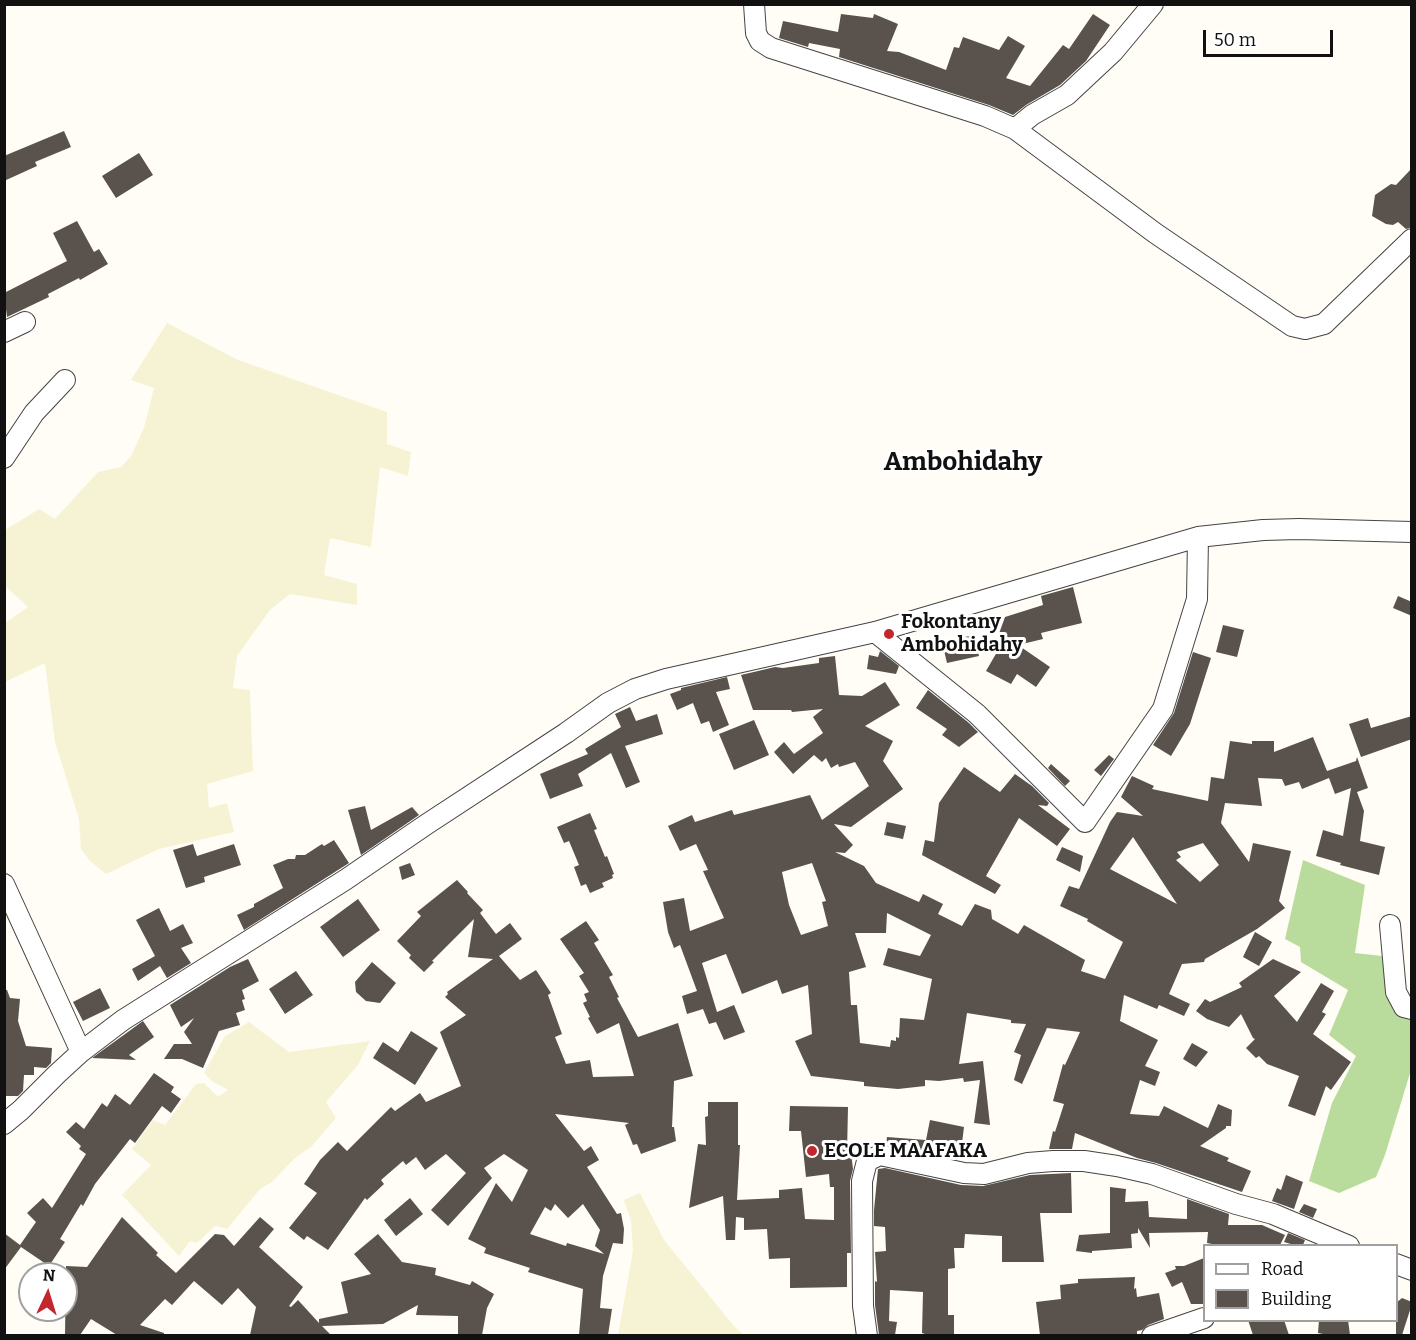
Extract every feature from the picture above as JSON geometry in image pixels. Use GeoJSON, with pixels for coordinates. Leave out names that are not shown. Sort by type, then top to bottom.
{"type":"FeatureCollection","features":[{"type":"Feature","properties":{"kind":"street"},"geometry":{"type":"LineString","coordinates":[[754,4],[756,33],[760,41],[771,48],[985,116],[1015,129],[1155,233],[1292,326],[1305,329],[1324,324],[1412,239]]}},
{"type":"Feature","properties":{"kind":"street"},"geometry":{"type":"LineString","coordinates":[[1015,129],[1032,115],[1067,95],[1113,52],[1153,4]]}},
{"type":"Feature","properties":{"kind":"street"},"geometry":{"type":"LineString","coordinates":[[4,332],[25,322]]}},
{"type":"Feature","properties":{"kind":"street"},"geometry":{"type":"LineString","coordinates":[[4,458],[34,413],[65,380]]}},
{"type":"Feature","properties":{"kind":"street"},"geometry":{"type":"LineString","coordinates":[[4,1124],[81,1052],[123,1020],[345,880],[567,733],[608,703],[635,689],[666,679],[875,632],[1198,537],[1263,530],[1299,529],[1412,532]]}},
{"type":"Feature","properties":{"kind":"street"},"geometry":{"type":"LineString","coordinates":[[875,632],[977,714],[1086,822],[1163,709],[1197,599],[1198,537]]}},
{"type":"Feature","properties":{"kind":"street"},"geometry":{"type":"LineString","coordinates":[[4,884],[81,1052]]}},
{"type":"Feature","properties":{"kind":"street"},"geometry":{"type":"LineString","coordinates":[[1390,925],[1396,992],[1404,1007],[1412,1009]]}},
{"type":"Feature","properties":{"kind":"street"},"geometry":{"type":"LineString","coordinates":[[867,1335],[863,1306],[862,1181],[867,1161],[880,1155],[963,1173],[984,1174],[1028,1163],[1053,1161],[1084,1161],[1117,1166],[1152,1174],[1236,1204],[1273,1214],[1347,1244]]}},
{"type":"Feature","properties":{"kind":"street"},"geometry":{"type":"LineString","coordinates":[[1152,1335],[1203,1318]]}},
{"type":"Feature","properties":{"kind":"shaded area"},"geometry":{"type":"Polygon","coordinates":[[[167,323],[238,360],[387,412],[387,444],[411,452],[408,476],[380,467],[371,547],[330,538],[324,575],[357,584],[357,605],[290,594],[270,610],[237,656],[233,688],[250,690],[253,771],[207,784],[209,808],[227,803],[234,832],[159,849],[106,874],[90,861],[81,849],[79,819],[55,742],[45,663],[5,682],[5,623],[28,607],[5,586],[5,530],[39,509],[55,519],[98,472],[121,467],[131,456],[144,428],[154,388],[131,380],[167,323]]]}},
{"type":"Feature","properties":{"kind":"shaded area"},"geometry":{"type":"Polygon","coordinates":[[[249,1022],[289,1052],[370,1041],[358,1065],[326,1102],[336,1118],[312,1146],[294,1159],[272,1182],[260,1189],[227,1229],[215,1226],[197,1243],[190,1241],[179,1256],[122,1195],[151,1165],[132,1149],[153,1120],[165,1125],[196,1084],[204,1083],[218,1097],[228,1090],[212,1081],[204,1073],[225,1036],[249,1022]]]}},
{"type":"Feature","properties":{"kind":"shaded area"},"geometry":{"type":"Polygon","coordinates":[[[640,1193],[664,1240],[734,1326],[744,1335],[618,1335],[633,1251],[631,1221],[624,1200],[640,1193]]]}},
{"type":"Feature","properties":{"kind":"green space"},"geometry":{"type":"Polygon","coordinates":[[[1303,860],[1365,885],[1355,953],[1382,956],[1388,998],[1411,1012],[1411,1070],[1385,1155],[1376,1177],[1339,1193],[1309,1181],[1332,1103],[1356,1056],[1329,1035],[1348,990],[1301,962],[1300,947],[1285,939],[1303,860]]]}},
{"type":"Feature","properties":{"kind":"building"},"geometry":{"type":"Polygon","coordinates":[[[841,14],[873,18],[874,14],[898,24],[887,51],[899,52],[946,70],[954,47],[959,48],[963,37],[999,50],[1008,36],[1025,46],[1006,78],[1030,86],[1063,45],[1069,49],[1093,14],[1110,25],[1086,61],[1060,85],[1013,115],[989,105],[839,57],[840,49],[809,43],[808,47],[779,38],[783,21],[838,32],[841,14]]]}},
{"type":"Feature","properties":{"kind":"building"},"geometry":{"type":"Polygon","coordinates":[[[64,131],[71,147],[35,162],[37,166],[4,181],[4,156],[64,131]]]}},
{"type":"Feature","properties":{"kind":"building"},"geometry":{"type":"Polygon","coordinates":[[[139,153],[153,175],[116,198],[102,176],[139,153]]]}},
{"type":"Feature","properties":{"kind":"building"},"geometry":{"type":"Polygon","coordinates":[[[1412,168],[1412,227],[1406,229],[1398,222],[1393,225],[1386,224],[1372,216],[1375,195],[1391,184],[1396,185],[1412,168]]]}},
{"type":"Feature","properties":{"kind":"building"},"geometry":{"type":"Polygon","coordinates":[[[77,221],[94,252],[99,249],[108,264],[48,294],[49,297],[7,317],[4,293],[67,261],[53,233],[77,221]]]}},
{"type":"Feature","properties":{"kind":"building"},"geometry":{"type":"Polygon","coordinates":[[[1073,587],[1082,623],[1041,633],[1043,639],[1018,645],[1050,667],[1036,687],[1017,674],[1011,684],[986,671],[997,652],[992,653],[1005,617],[1043,605],[1041,596],[1073,587]]]}},
{"type":"Feature","properties":{"kind":"building"},"geometry":{"type":"Polygon","coordinates":[[[1398,596],[1412,602],[1412,616],[1393,608],[1398,596]]]}},
{"type":"Feature","properties":{"kind":"building"},"geometry":{"type":"Polygon","coordinates":[[[1223,625],[1244,630],[1237,657],[1216,652],[1223,625]]]}},
{"type":"Feature","properties":{"kind":"building"},"geometry":{"type":"Polygon","coordinates":[[[974,635],[979,656],[947,663],[942,642],[974,635]]]}},
{"type":"Feature","properties":{"kind":"building"},"geometry":{"type":"Polygon","coordinates":[[[880,651],[899,666],[896,674],[867,669],[869,655],[878,657],[880,651]]]}},
{"type":"Feature","properties":{"kind":"building"},"geometry":{"type":"Polygon","coordinates":[[[1193,652],[1211,658],[1190,724],[1171,756],[1153,745],[1174,713],[1193,652]]]}},
{"type":"Feature","properties":{"kind":"building"},"geometry":{"type":"Polygon","coordinates":[[[835,656],[839,695],[862,696],[885,682],[900,705],[865,726],[893,741],[883,761],[903,789],[851,827],[834,824],[853,845],[845,853],[835,852],[864,866],[876,883],[919,902],[923,894],[943,904],[938,914],[962,926],[975,904],[991,910],[992,919],[1018,934],[1024,925],[1085,960],[1081,971],[1105,979],[1123,942],[1087,921],[1088,919],[1060,906],[1069,886],[1079,889],[1110,822],[1117,812],[1143,816],[1121,797],[1132,776],[1154,786],[1152,789],[1208,801],[1211,777],[1224,779],[1230,741],[1252,744],[1252,741],[1274,741],[1274,752],[1313,737],[1327,771],[1356,761],[1357,757],[1368,788],[1357,792],[1364,811],[1360,841],[1385,847],[1379,875],[1316,856],[1323,830],[1343,836],[1351,788],[1335,794],[1329,778],[1302,789],[1299,782],[1285,786],[1282,779],[1258,778],[1262,806],[1225,803],[1221,823],[1249,862],[1253,843],[1291,851],[1279,901],[1285,908],[1257,929],[1205,959],[1204,962],[1182,964],[1169,994],[1190,1004],[1184,1016],[1159,1005],[1157,1009],[1124,995],[1120,1021],[1158,1040],[1145,1066],[1160,1072],[1155,1086],[1140,1080],[1130,1114],[1159,1116],[1164,1106],[1208,1128],[1218,1104],[1232,1110],[1231,1126],[1226,1126],[1200,1146],[1229,1158],[1227,1161],[1251,1171],[1242,1192],[1137,1158],[1075,1133],[1072,1149],[1049,1149],[1053,1131],[1055,1132],[1064,1104],[1053,1101],[1063,1064],[1065,1065],[1080,1032],[1047,1028],[1022,1084],[1014,1080],[1021,1055],[1014,1052],[1026,1024],[967,1013],[959,1064],[983,1061],[990,1125],[974,1123],[980,1080],[964,1082],[963,1078],[925,1080],[925,1086],[898,1089],[864,1086],[864,1082],[811,1076],[795,1041],[812,1034],[808,985],[782,994],[777,980],[742,994],[726,954],[702,963],[717,1012],[734,1005],[745,1032],[724,1040],[716,1022],[709,1024],[703,1009],[687,1014],[682,996],[697,991],[680,945],[674,948],[668,932],[663,902],[684,898],[690,931],[724,918],[703,871],[708,870],[696,844],[680,851],[668,826],[692,815],[695,822],[732,810],[734,815],[810,795],[822,820],[869,786],[855,762],[839,767],[838,764],[831,768],[826,758],[822,762],[814,755],[793,774],[774,752],[784,742],[794,754],[823,733],[813,717],[823,709],[792,712],[791,710],[753,710],[741,675],[775,667],[819,663],[819,658],[835,656]],[[1133,837],[1110,869],[1177,904],[1133,837]],[[1203,843],[1177,852],[1181,857],[1176,860],[1200,882],[1219,865],[1203,843]],[[812,863],[782,872],[789,905],[801,935],[828,926],[822,902],[826,901],[812,863]],[[887,913],[886,933],[855,933],[866,967],[849,972],[851,1005],[857,1005],[860,1043],[890,1047],[891,1040],[896,1041],[896,1037],[899,1038],[900,1018],[924,1020],[932,979],[883,965],[888,948],[920,956],[931,935],[887,913]]]}},
{"type":"Feature","properties":{"kind":"building"},"geometry":{"type":"Polygon","coordinates":[[[727,677],[730,689],[716,692],[729,725],[713,732],[709,721],[701,724],[693,703],[677,710],[670,694],[681,688],[727,677]]]}},
{"type":"Feature","properties":{"kind":"building"},"geometry":{"type":"Polygon","coordinates":[[[928,690],[978,732],[959,747],[942,735],[947,729],[916,708],[928,690]]]}},
{"type":"Feature","properties":{"kind":"building"},"geometry":{"type":"Polygon","coordinates":[[[630,707],[636,721],[657,714],[663,734],[625,746],[640,782],[626,788],[611,753],[578,774],[583,786],[550,799],[540,774],[588,754],[585,749],[621,727],[615,714],[630,707]]]}},
{"type":"Feature","properties":{"kind":"building"},"geometry":{"type":"Polygon","coordinates":[[[1412,716],[1412,739],[1361,757],[1349,724],[1368,718],[1371,728],[1412,716]]]}},
{"type":"Feature","properties":{"kind":"building"},"geometry":{"type":"Polygon","coordinates":[[[754,720],[769,755],[734,770],[719,734],[754,720]]]}},
{"type":"Feature","properties":{"kind":"building"},"geometry":{"type":"Polygon","coordinates":[[[1109,755],[1114,759],[1101,776],[1094,770],[1109,755]]]}},
{"type":"Feature","properties":{"kind":"building"},"geometry":{"type":"Polygon","coordinates":[[[1051,764],[1070,781],[1065,786],[1048,768],[1051,764]]]}},
{"type":"Feature","properties":{"kind":"building"},"geometry":{"type":"Polygon","coordinates":[[[964,767],[1000,792],[1015,774],[1032,786],[1049,803],[1047,806],[1038,805],[1070,829],[1057,846],[1019,818],[986,876],[1001,885],[995,894],[922,855],[925,840],[934,842],[939,803],[964,767]]]}},
{"type":"Feature","properties":{"kind":"building"},"geometry":{"type":"Polygon","coordinates":[[[365,806],[371,830],[412,807],[419,815],[361,855],[348,810],[365,806]]]}},
{"type":"Feature","properties":{"kind":"building"},"geometry":{"type":"Polygon","coordinates":[[[590,813],[597,829],[594,830],[614,874],[613,878],[602,883],[604,887],[590,893],[586,884],[581,886],[574,867],[579,865],[569,841],[564,843],[557,827],[590,813]]]}},
{"type":"Feature","properties":{"kind":"building"},"geometry":{"type":"Polygon","coordinates":[[[887,822],[906,826],[903,839],[884,835],[887,822]]]}},
{"type":"Feature","properties":{"kind":"building"},"geometry":{"type":"Polygon","coordinates":[[[334,840],[349,863],[244,930],[237,915],[283,888],[273,865],[288,859],[295,859],[296,855],[305,855],[322,844],[324,846],[334,840]]]}},
{"type":"Feature","properties":{"kind":"building"},"geometry":{"type":"Polygon","coordinates":[[[193,844],[197,856],[234,844],[241,865],[204,877],[205,882],[186,888],[173,850],[193,844]]]}},
{"type":"Feature","properties":{"kind":"building"},"geometry":{"type":"Polygon","coordinates":[[[1062,847],[1083,856],[1080,872],[1056,860],[1062,847]]]}},
{"type":"Feature","properties":{"kind":"building"},"geometry":{"type":"Polygon","coordinates":[[[410,863],[415,875],[402,880],[399,867],[410,863]]]}},
{"type":"Feature","properties":{"kind":"building"},"geometry":{"type":"Polygon","coordinates":[[[457,880],[483,910],[480,913],[496,934],[510,923],[522,939],[499,956],[520,980],[536,970],[551,993],[548,995],[562,1034],[555,1037],[566,1064],[590,1060],[593,1077],[634,1076],[619,1023],[597,1034],[588,1018],[590,1017],[583,1003],[587,1001],[584,994],[589,992],[579,976],[584,973],[560,939],[586,921],[599,940],[594,943],[613,975],[609,977],[619,997],[617,998],[638,1037],[678,1023],[693,1076],[674,1081],[672,1127],[674,1127],[676,1141],[641,1154],[637,1144],[633,1145],[625,1125],[629,1123],[555,1114],[584,1151],[591,1146],[599,1160],[587,1167],[617,1214],[621,1213],[624,1229],[623,1244],[613,1243],[603,1276],[600,1308],[612,1309],[608,1335],[579,1335],[583,1289],[528,1272],[530,1268],[484,1253],[486,1248],[468,1239],[496,1183],[512,1202],[528,1170],[504,1154],[484,1168],[492,1178],[448,1226],[431,1210],[466,1173],[446,1154],[425,1170],[416,1157],[406,1165],[403,1161],[381,1180],[384,1184],[367,1200],[365,1198],[328,1250],[307,1236],[304,1240],[289,1228],[317,1193],[304,1184],[320,1160],[338,1142],[347,1151],[391,1107],[395,1111],[420,1093],[426,1102],[461,1086],[440,1032],[466,1015],[445,997],[447,992],[493,959],[468,957],[474,919],[424,972],[409,958],[411,955],[397,941],[421,916],[417,912],[457,880]],[[555,1204],[551,1211],[545,1207],[530,1234],[566,1246],[567,1243],[604,1254],[595,1246],[600,1230],[583,1204],[568,1218],[555,1204]]]}},
{"type":"Feature","properties":{"kind":"building"},"geometry":{"type":"Polygon","coordinates":[[[358,899],[380,930],[343,957],[320,927],[358,899]]]}},
{"type":"Feature","properties":{"kind":"building"},"geometry":{"type":"Polygon","coordinates":[[[159,908],[170,931],[183,924],[193,943],[181,948],[191,963],[167,978],[160,966],[138,981],[132,969],[155,956],[136,920],[159,908]]]}},
{"type":"Feature","properties":{"kind":"building"},"geometry":{"type":"Polygon","coordinates":[[[1255,932],[1272,942],[1259,966],[1243,957],[1255,932]]]}},
{"type":"Feature","properties":{"kind":"building"},"geometry":{"type":"Polygon","coordinates":[[[248,959],[259,981],[242,990],[245,1010],[236,1013],[240,1025],[219,1031],[203,1068],[182,1059],[164,1059],[174,1044],[192,1044],[184,1032],[194,1018],[181,1027],[170,1005],[230,967],[248,959]]]}},
{"type":"Feature","properties":{"kind":"building"},"geometry":{"type":"Polygon","coordinates":[[[1273,959],[1301,972],[1274,996],[1297,1022],[1321,983],[1334,991],[1322,1012],[1326,1014],[1313,1034],[1351,1062],[1331,1090],[1326,1086],[1315,1116],[1288,1106],[1299,1076],[1267,1064],[1259,1056],[1256,1058],[1246,1048],[1255,1039],[1241,1014],[1229,1027],[1207,1019],[1196,1011],[1205,999],[1210,1002],[1242,987],[1239,983],[1273,959]]]}},
{"type":"Feature","properties":{"kind":"building"},"geometry":{"type":"Polygon","coordinates":[[[372,962],[396,983],[380,1003],[366,1001],[356,992],[355,982],[372,962]]]}},
{"type":"Feature","properties":{"kind":"building"},"geometry":{"type":"Polygon","coordinates":[[[296,971],[313,995],[285,1014],[269,989],[296,971]]]}},
{"type":"Feature","properties":{"kind":"building"},"geometry":{"type":"Polygon","coordinates":[[[100,988],[110,1008],[83,1021],[73,1002],[100,988]]]}},
{"type":"Feature","properties":{"kind":"building"},"geometry":{"type":"Polygon","coordinates":[[[4,990],[7,990],[10,998],[20,999],[18,1021],[26,1046],[52,1048],[51,1063],[46,1068],[34,1067],[34,1075],[24,1075],[23,1091],[18,1096],[4,1096],[4,990]]]}},
{"type":"Feature","properties":{"kind":"building"},"geometry":{"type":"Polygon","coordinates":[[[143,1021],[154,1037],[129,1055],[136,1060],[92,1058],[143,1021]]]}},
{"type":"Feature","properties":{"kind":"building"},"geometry":{"type":"Polygon","coordinates":[[[411,1031],[438,1048],[415,1085],[373,1058],[383,1042],[398,1052],[411,1031]]]}},
{"type":"Feature","properties":{"kind":"building"},"geometry":{"type":"Polygon","coordinates":[[[1192,1043],[1208,1052],[1196,1067],[1183,1059],[1192,1043]]]}},
{"type":"Feature","properties":{"kind":"building"},"geometry":{"type":"Polygon","coordinates":[[[154,1073],[174,1087],[171,1092],[181,1099],[171,1113],[162,1106],[135,1143],[130,1139],[95,1184],[83,1206],[81,1204],[60,1239],[65,1242],[52,1262],[43,1262],[21,1247],[4,1270],[4,1233],[20,1245],[36,1222],[27,1213],[43,1198],[52,1208],[86,1154],[79,1149],[81,1146],[66,1132],[76,1122],[84,1129],[102,1103],[107,1107],[115,1094],[130,1105],[154,1073]]]}},
{"type":"Feature","properties":{"kind":"building"},"geometry":{"type":"Polygon","coordinates":[[[708,1102],[738,1102],[738,1145],[740,1145],[737,1200],[779,1198],[779,1190],[802,1188],[805,1219],[834,1220],[834,1187],[830,1187],[829,1174],[806,1177],[801,1131],[789,1131],[790,1106],[848,1107],[847,1153],[851,1153],[853,1169],[850,1181],[851,1253],[847,1253],[847,1287],[790,1288],[790,1258],[769,1259],[767,1229],[744,1230],[744,1218],[736,1217],[735,1240],[726,1240],[723,1196],[689,1208],[698,1144],[706,1145],[705,1117],[708,1116],[708,1102]]]}},
{"type":"Feature","properties":{"kind":"building"},"geometry":{"type":"Polygon","coordinates":[[[930,1120],[964,1127],[962,1143],[948,1141],[945,1157],[886,1144],[887,1137],[926,1140],[930,1120]]]}},
{"type":"Feature","properties":{"kind":"building"},"geometry":{"type":"Polygon","coordinates":[[[885,1168],[961,1185],[983,1186],[1030,1175],[1071,1173],[1072,1213],[1040,1213],[1044,1262],[1002,1262],[1002,1236],[965,1234],[964,1248],[954,1248],[955,1268],[948,1269],[948,1315],[954,1315],[954,1335],[922,1333],[923,1292],[890,1290],[889,1321],[897,1322],[895,1335],[879,1335],[875,1305],[875,1281],[877,1282],[875,1252],[886,1251],[885,1227],[874,1226],[874,1210],[878,1169],[885,1168]]]}},
{"type":"Feature","properties":{"kind":"building"},"geometry":{"type":"Polygon","coordinates":[[[1286,1175],[1303,1182],[1294,1209],[1272,1201],[1277,1188],[1281,1190],[1286,1175]]]}},
{"type":"Feature","properties":{"kind":"building"},"geometry":{"type":"Polygon","coordinates":[[[1110,1187],[1126,1189],[1125,1202],[1148,1201],[1149,1217],[1187,1219],[1187,1199],[1229,1214],[1228,1225],[1262,1225],[1285,1235],[1280,1244],[1212,1244],[1207,1243],[1208,1232],[1149,1233],[1150,1248],[1138,1228],[1138,1233],[1131,1234],[1132,1248],[1092,1251],[1092,1253],[1076,1251],[1079,1235],[1110,1233],[1110,1187]]]}},
{"type":"Feature","properties":{"kind":"building"},"geometry":{"type":"Polygon","coordinates":[[[410,1198],[423,1214],[396,1236],[384,1220],[410,1198]]]}},
{"type":"Feature","properties":{"kind":"building"},"geometry":{"type":"Polygon","coordinates":[[[1304,1204],[1317,1209],[1313,1218],[1299,1212],[1304,1204]]]}},
{"type":"Feature","properties":{"kind":"building"},"geometry":{"type":"Polygon","coordinates":[[[122,1217],[158,1253],[156,1255],[176,1273],[215,1234],[224,1235],[234,1246],[260,1217],[274,1229],[259,1247],[303,1287],[289,1306],[291,1307],[298,1300],[319,1323],[319,1319],[348,1313],[341,1282],[371,1274],[354,1254],[378,1234],[402,1262],[436,1268],[435,1275],[470,1285],[472,1281],[494,1294],[487,1308],[482,1335],[458,1335],[458,1316],[416,1315],[418,1305],[383,1324],[322,1326],[331,1335],[250,1335],[256,1307],[238,1288],[222,1305],[194,1281],[172,1305],[165,1299],[140,1325],[164,1333],[164,1335],[117,1335],[91,1319],[80,1335],[65,1335],[65,1322],[78,1322],[78,1267],[87,1267],[122,1217]]]}},
{"type":"Feature","properties":{"kind":"building"},"geometry":{"type":"Polygon","coordinates":[[[1288,1233],[1305,1240],[1303,1244],[1284,1242],[1288,1233]]]}},
{"type":"Feature","properties":{"kind":"building"},"geometry":{"type":"Polygon","coordinates":[[[1203,1258],[1203,1304],[1191,1304],[1182,1282],[1172,1287],[1165,1273],[1176,1269],[1175,1266],[1184,1266],[1203,1258]]]}},
{"type":"Feature","properties":{"kind":"building"},"geometry":{"type":"Polygon","coordinates":[[[1135,1277],[1134,1289],[1136,1288],[1137,1297],[1159,1293],[1164,1319],[1137,1331],[1137,1334],[1130,1335],[1040,1335],[1036,1302],[1061,1299],[1060,1285],[1078,1283],[1078,1279],[1135,1277]]]}},
{"type":"Feature","properties":{"kind":"building"},"geometry":{"type":"Polygon","coordinates":[[[1402,1298],[1412,1302],[1402,1335],[1396,1335],[1398,1301],[1402,1298]]]}},
{"type":"Feature","properties":{"kind":"building"},"geometry":{"type":"Polygon","coordinates":[[[1249,1322],[1285,1322],[1289,1335],[1253,1335],[1249,1322]]]}},
{"type":"Feature","properties":{"kind":"building"},"geometry":{"type":"Polygon","coordinates":[[[1319,1322],[1348,1322],[1350,1335],[1318,1333],[1319,1322]]]}},
{"type":"Feature","properties":{"kind":"place","name":"Fokontany Ambohidahy"},"geometry":{"type":"Point","coordinates":[889,634]}},
{"type":"Feature","properties":{"kind":"place","name":"ECOLE MAAFAKA"},"geometry":{"type":"Point","coordinates":[812,1151]}},
{"type":"Feature","properties":{"kind":"district","name":"Ambohidahy"},"geometry":{"type":"Point","coordinates":[963,463]}}]}
